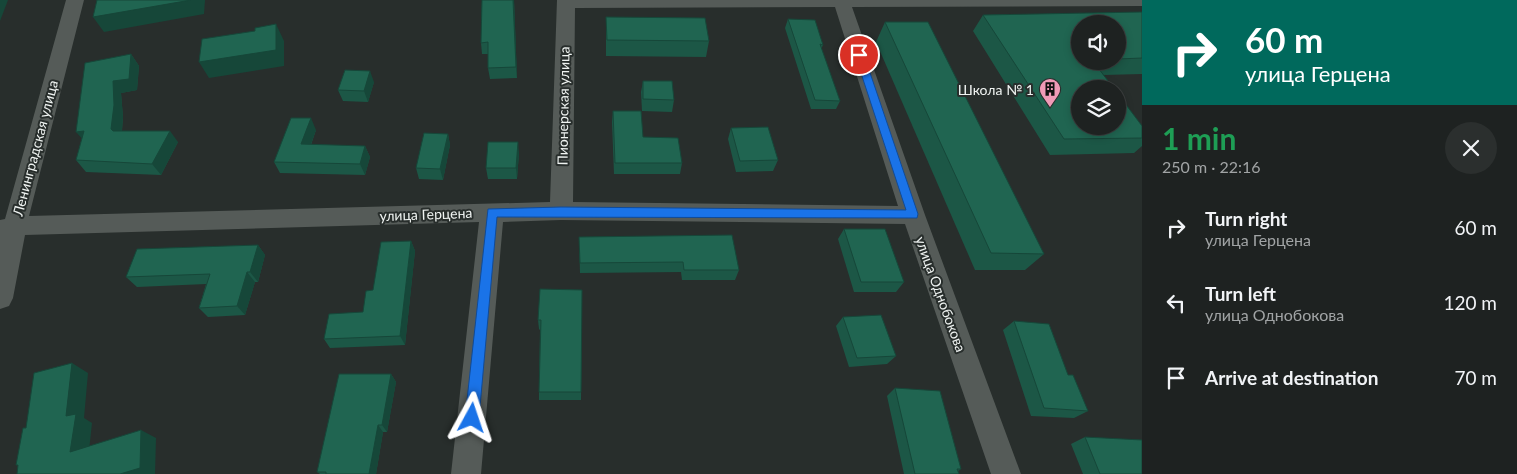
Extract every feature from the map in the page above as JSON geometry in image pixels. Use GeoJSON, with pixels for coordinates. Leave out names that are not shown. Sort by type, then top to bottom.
{"type":"FeatureCollection","features":[{"type":"Feature","properties":{"kind":"street","name":"Ленинградская улица"},"geometry":{"type":"LineString","coordinates":[[0,298],[7,228],[75,0]]}},
{"type":"Feature","properties":{"kind":"street","name":"улица Однобокова"},"geometry":{"type":"LineString","coordinates":[[841,1],[913,214],[1006,474]]}},
{"type":"Feature","properties":{"kind":"street"},"geometry":{"type":"LineString","coordinates":[[566,2],[1142,1]]}},
{"type":"Feature","properties":{"kind":"street","name":"Пионерская улица"},"geometry":{"type":"LineString","coordinates":[[561,211],[566,2]]}},
{"type":"Feature","properties":{"kind":"street","name":"улица Герцена"},"geometry":{"type":"LineString","coordinates":[[7,228],[492,212],[913,214]]}},
{"type":"Feature","properties":{"kind":"street"},"geometry":{"type":"LineString","coordinates":[[466,474],[492,212]]}},
{"type":"Feature","properties":{"kind":"building"},"geometry":{"type":"Polygon","coordinates":[[[97,0],[191,0],[93,17],[97,0]]]}},
{"type":"Feature","properties":{"kind":"building"},"geometry":{"type":"Polygon","coordinates":[[[482,0],[513,0],[516,67],[488,68],[488,42],[481,43],[482,0]]]}},
{"type":"Feature","properties":{"kind":"building"},"geometry":{"type":"Polygon","coordinates":[[[1142,12],[1142,58],[1126,59],[1126,15],[1071,15],[1071,70],[1100,70],[1107,80],[1071,80],[1071,135],[1126,135],[1126,105],[1142,126],[1142,138],[1064,139],[983,15],[1142,12]]]}},
{"type":"Feature","properties":{"kind":"building"},"geometry":{"type":"Polygon","coordinates":[[[606,17],[705,18],[709,41],[607,40],[606,17]]]}},
{"type":"Feature","properties":{"kind":"building"},"geometry":{"type":"Polygon","coordinates":[[[788,19],[815,20],[823,45],[820,44],[840,101],[815,100],[788,19]]]}},
{"type":"Feature","properties":{"kind":"building"},"geometry":{"type":"Polygon","coordinates":[[[885,22],[928,22],[1044,254],[991,253],[885,22]]]}},
{"type":"Feature","properties":{"kind":"building"},"geometry":{"type":"Polygon","coordinates":[[[276,24],[276,50],[199,62],[202,39],[255,31],[255,28],[276,24]]]}},
{"type":"Feature","properties":{"kind":"building"},"geometry":{"type":"Polygon","coordinates":[[[131,54],[129,79],[113,81],[114,105],[111,129],[113,131],[170,131],[152,164],[76,160],[84,131],[76,132],[85,63],[131,54]]]}},
{"type":"Feature","properties":{"kind":"building"},"geometry":{"type":"Polygon","coordinates":[[[345,70],[370,71],[364,91],[338,90],[345,70]]]}},
{"type":"Feature","properties":{"kind":"building"},"geometry":{"type":"Polygon","coordinates":[[[643,81],[672,81],[674,100],[643,99],[643,81]]]}},
{"type":"Feature","properties":{"kind":"building"},"geometry":{"type":"Polygon","coordinates":[[[613,111],[641,111],[643,137],[678,138],[682,163],[615,163],[613,111]]]}},
{"type":"Feature","properties":{"kind":"building"},"geometry":{"type":"Polygon","coordinates":[[[291,118],[311,118],[301,144],[365,146],[360,164],[274,162],[291,118]]]}},
{"type":"Feature","properties":{"kind":"building"},"geometry":{"type":"Polygon","coordinates":[[[768,127],[778,160],[740,161],[731,128],[768,127]]]}},
{"type":"Feature","properties":{"kind":"building"},"geometry":{"type":"Polygon","coordinates":[[[424,133],[448,134],[440,169],[416,168],[424,133]]]}},
{"type":"Feature","properties":{"kind":"building"},"geometry":{"type":"Polygon","coordinates":[[[488,142],[518,142],[516,168],[486,168],[488,142]]]}},
{"type":"Feature","properties":{"kind":"building"},"geometry":{"type":"Polygon","coordinates":[[[844,229],[885,229],[904,282],[861,282],[844,229]]]}},
{"type":"Feature","properties":{"kind":"building"},"geometry":{"type":"Polygon","coordinates":[[[732,235],[739,270],[684,270],[683,262],[580,263],[579,237],[732,235]]]}},
{"type":"Feature","properties":{"kind":"building"},"geometry":{"type":"Polygon","coordinates":[[[411,241],[400,336],[324,339],[329,314],[363,312],[366,291],[373,290],[381,242],[411,241]]]}},
{"type":"Feature","properties":{"kind":"building"},"geometry":{"type":"Polygon","coordinates":[[[258,245],[250,272],[247,272],[237,306],[199,308],[210,274],[126,277],[137,249],[258,245]]]}},
{"type":"Feature","properties":{"kind":"building"},"geometry":{"type":"Polygon","coordinates":[[[540,289],[582,290],[581,392],[539,392],[541,320],[538,320],[540,289]]]}},
{"type":"Feature","properties":{"kind":"building"},"geometry":{"type":"Polygon","coordinates":[[[881,315],[896,356],[857,358],[843,317],[881,315]]]}},
{"type":"Feature","properties":{"kind":"building"},"geometry":{"type":"Polygon","coordinates":[[[1014,321],[1049,324],[1068,375],[1073,375],[1088,411],[1044,408],[1014,321]]]}},
{"type":"Feature","properties":{"kind":"building"},"geometry":{"type":"Polygon","coordinates":[[[72,363],[66,416],[76,414],[70,452],[141,430],[140,468],[120,474],[17,474],[18,465],[16,465],[23,428],[26,428],[34,373],[72,363]]]}},
{"type":"Feature","properties":{"kind":"building"},"geometry":{"type":"Polygon","coordinates":[[[339,374],[391,374],[382,425],[378,425],[369,474],[326,474],[326,472],[317,472],[339,374]]]}},
{"type":"Feature","properties":{"kind":"building"},"geometry":{"type":"Polygon","coordinates":[[[895,388],[940,391],[961,469],[957,469],[959,474],[915,474],[895,388]]]}},
{"type":"Feature","properties":{"kind":"building"},"geometry":{"type":"Polygon","coordinates":[[[1085,437],[1142,440],[1142,474],[1100,474],[1085,437]]]}},
{"type":"Feature","properties":{"kind":"place","name":"Школа № 1"},"geometry":{"type":"Point","coordinates":[1050,108]}},
{"type":"Feature","properties":{"kind":"route"},"geometry":{"type":"LineString","coordinates":[[472,418],[492,212],[913,214],[859,55]]}}]}
